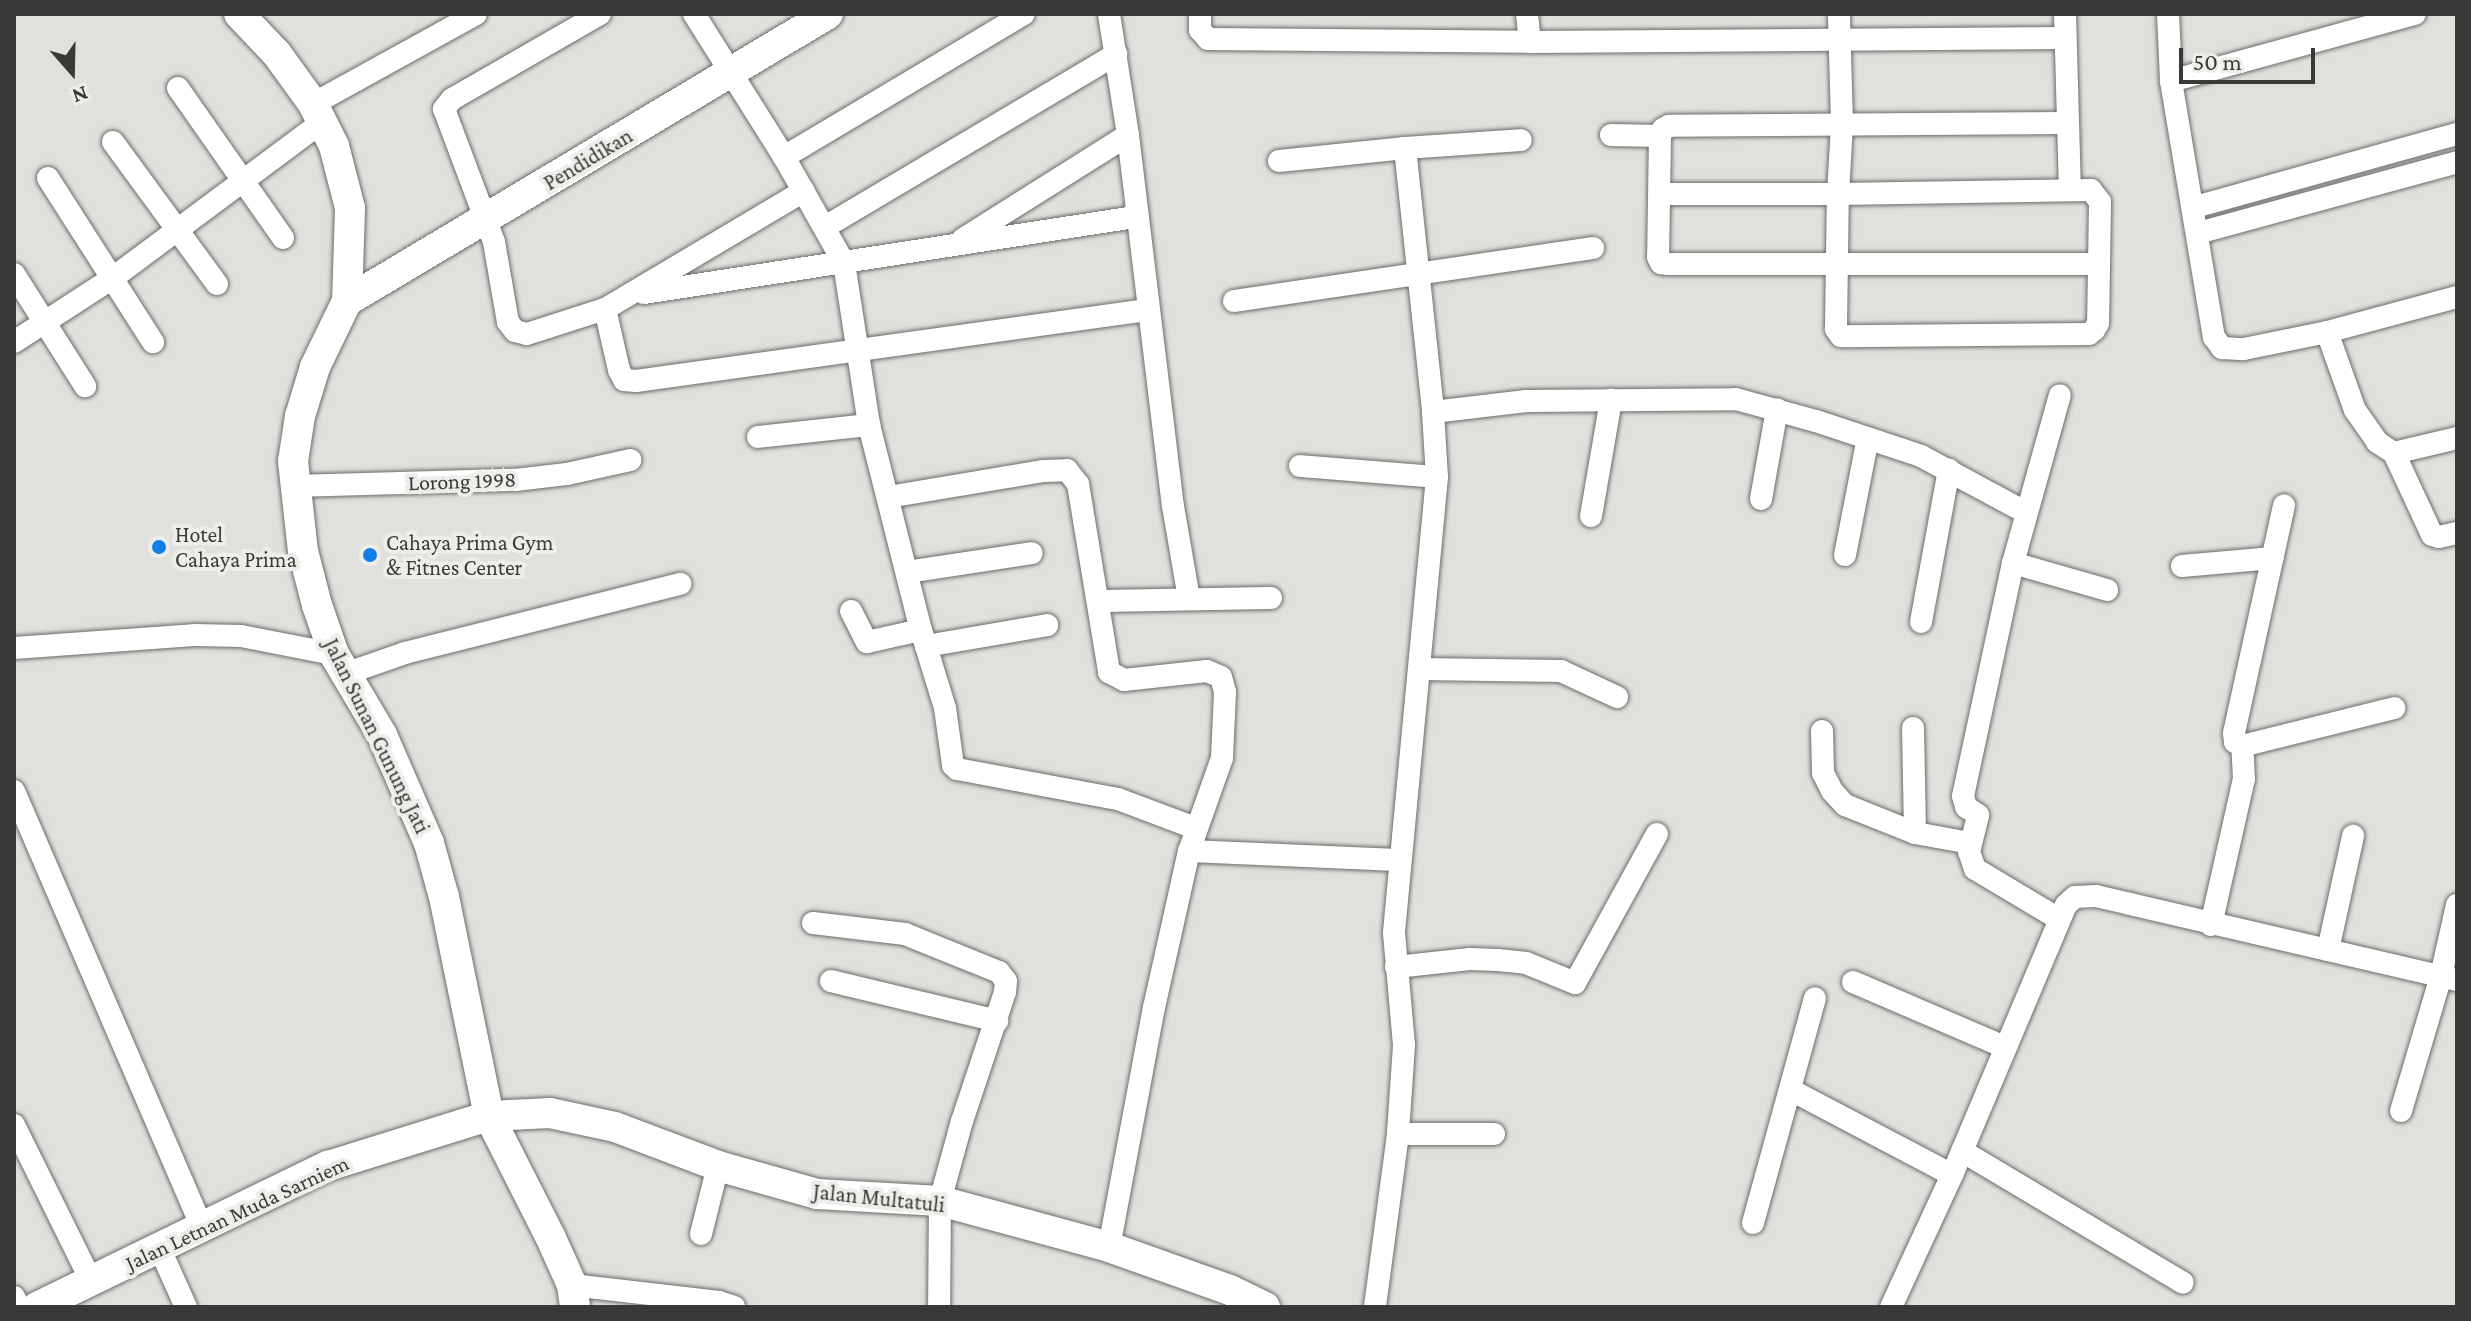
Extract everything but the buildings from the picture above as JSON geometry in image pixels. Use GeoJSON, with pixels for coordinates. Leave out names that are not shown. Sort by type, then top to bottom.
{"type":"FeatureCollection","features":[{"type":"Feature","properties":{"kind":"street","name":"Jalan Sunan Gunung Jati"},"geometry":{"type":"LineString","coordinates":[[239,14],[277,54],[318,112],[346,179],[350,208],[347,301],[315,367],[300,416],[293,461],[303,551],[339,664],[382,735],[429,843],[444,897],[489,1116],[574,1296]]}},
{"type":"Feature","properties":{"kind":"street"},"geometry":{"type":"LineString","coordinates":[[14,342],[114,277],[178,229],[244,179],[318,112],[476,14]]}},
{"type":"Feature","properties":{"kind":"street"},"geometry":{"type":"LineString","coordinates":[[600,14],[447,104],[444,109],[487,220],[508,322],[515,331],[527,334],[605,309],[804,191]]}},
{"type":"Feature","properties":{"kind":"street"},"geometry":{"type":"LineString","coordinates":[[694,14],[728,74],[784,157],[844,263],[869,425],[945,708],[952,761],[957,769],[1118,799],[1195,828]]}},
{"type":"Feature","properties":{"kind":"street","name":"Pendidikan"},"geometry":{"type":"LineString","coordinates":[[347,301],[828,14]]}},
{"type":"Feature","properties":{"kind":"street"},"geometry":{"type":"LineString","coordinates":[[784,157],[1024,14]]}},
{"type":"Feature","properties":{"kind":"street"},"geometry":{"type":"LineString","coordinates":[[1109,14],[1128,135],[1147,310],[1189,599]]}},
{"type":"Feature","properties":{"kind":"street"},"geometry":{"type":"LineString","coordinates":[[1200,14],[1200,30],[1208,39],[1530,42],[2065,38]]}},
{"type":"Feature","properties":{"kind":"street"},"geometry":{"type":"LineString","coordinates":[[1527,14],[1530,42]]}},
{"type":"Feature","properties":{"kind":"street"},"geometry":{"type":"LineString","coordinates":[[1660,194],[1838,194],[2091,190],[2097,195],[2099,264],[2098,323],[2089,334],[1847,337],[1836,329],[1838,194],[1842,124],[1839,14]]}},
{"type":"Feature","properties":{"kind":"street"},"geometry":{"type":"LineString","coordinates":[[2065,14],[2070,189]]}},
{"type":"Feature","properties":{"kind":"street"},"geometry":{"type":"LineString","coordinates":[[2168,14],[2171,81],[2195,207],[2214,337],[2222,348],[2244,349],[2327,332],[2457,297]]}},
{"type":"Feature","properties":{"kind":"street"},"geometry":{"type":"LineString","coordinates":[[2171,81],[2415,14]]}},
{"type":"Feature","properties":{"kind":"street"},"geometry":{"type":"LineString","coordinates":[[825,227],[1116,54]]}},
{"type":"Feature","properties":{"kind":"street"},"geometry":{"type":"LineString","coordinates":[[178,88],[283,238]]}},
{"type":"Feature","properties":{"kind":"street"},"geometry":{"type":"LineString","coordinates":[[2066,123],[1669,126],[1663,129],[1660,136],[1658,257],[1661,263],[1839,267],[2099,264]]}},
{"type":"Feature","properties":{"kind":"street"},"geometry":{"type":"LineString","coordinates":[[2195,207],[2457,134]]}},
{"type":"Feature","properties":{"kind":"street"},"geometry":{"type":"LineString","coordinates":[[954,245],[1128,135]]}},
{"type":"Feature","properties":{"kind":"street"},"geometry":{"type":"LineString","coordinates":[[1611,135],[1660,136]]}},
{"type":"Feature","properties":{"kind":"street"},"geometry":{"type":"LineString","coordinates":[[1279,161],[1521,140]]}},
{"type":"Feature","properties":{"kind":"street"},"geometry":{"type":"LineString","coordinates":[[113,142],[217,284]]}},
{"type":"Feature","properties":{"kind":"street"},"geometry":{"type":"LineString","coordinates":[[1375,1307],[1398,1134],[1404,1045],[1394,933],[1398,860],[1409,795],[1437,477],[1405,148]]}},
{"type":"Feature","properties":{"kind":"street"},"geometry":{"type":"LineString","coordinates":[[2198,233],[2457,162]]}},
{"type":"Feature","properties":{"kind":"street"},"geometry":{"type":"LineString","coordinates":[[2350,164],[2356,189]]}},
{"type":"Feature","properties":{"kind":"street"},"geometry":{"type":"LineString","coordinates":[[48,178],[153,342]]}},
{"type":"Feature","properties":{"kind":"street"},"geometry":{"type":"LineString","coordinates":[[631,295],[1137,217]]}},
{"type":"Feature","properties":{"kind":"street"},"geometry":{"type":"LineString","coordinates":[[1234,301],[1593,248]]}},
{"type":"Feature","properties":{"kind":"street"},"geometry":{"type":"LineString","coordinates":[[14,274],[85,386]]}},
{"type":"Feature","properties":{"kind":"street"},"geometry":{"type":"LineString","coordinates":[[605,309],[624,380],[636,381],[1147,310]]}},
{"type":"Feature","properties":{"kind":"street"},"geometry":{"type":"LineString","coordinates":[[2327,332],[2360,419],[2377,442],[2394,453],[2432,535],[2439,537],[2457,533]]}},
{"type":"Feature","properties":{"kind":"street"},"geometry":{"type":"LineString","coordinates":[[2059,919],[1982,876],[1970,859],[1970,843],[1978,815],[1966,807],[1963,796],[2013,563],[2060,395]]}},
{"type":"Feature","properties":{"kind":"street"},"geometry":{"type":"LineString","coordinates":[[1433,412],[1526,401],[1736,399],[1868,438],[1949,470],[2027,513]]}},
{"type":"Feature","properties":{"kind":"street"},"geometry":{"type":"LineString","coordinates":[[1591,516],[1611,400]]}},
{"type":"Feature","properties":{"kind":"street"},"geometry":{"type":"LineString","coordinates":[[1761,499],[1777,409]]}},
{"type":"Feature","properties":{"kind":"street"},"geometry":{"type":"LineString","coordinates":[[758,437],[869,425]]}},
{"type":"Feature","properties":{"kind":"street"},"geometry":{"type":"LineString","coordinates":[[1845,555],[1868,438]]}},
{"type":"Feature","properties":{"kind":"street"},"geometry":{"type":"LineString","coordinates":[[2394,453],[2457,438]]}},
{"type":"Feature","properties":{"kind":"street","name":"Lorong 1998"},"geometry":{"type":"LineString","coordinates":[[294,486],[515,480],[567,474],[630,460]]}},
{"type":"Feature","properties":{"kind":"street"},"geometry":{"type":"LineString","coordinates":[[1300,466],[1437,477]]}},
{"type":"Feature","properties":{"kind":"street"},"geometry":{"type":"LineString","coordinates":[[888,497],[1044,471],[1067,470],[1078,484],[1100,601],[1109,672],[1115,678],[1207,671],[1221,677],[1225,692],[1222,758],[1189,851],[1154,1007],[1109,1247]]}},
{"type":"Feature","properties":{"kind":"street"},"geometry":{"type":"LineString","coordinates":[[1921,622],[1949,470]]}},
{"type":"Feature","properties":{"kind":"street"},"geometry":{"type":"LineString","coordinates":[[2284,505],[2234,733],[2235,742],[2242,746],[2394,708]]}},
{"type":"Feature","properties":{"kind":"street"},"geometry":{"type":"LineString","coordinates":[[907,572],[1032,553]]}},
{"type":"Feature","properties":{"kind":"street"},"geometry":{"type":"LineString","coordinates":[[2182,566],[2273,558]]}},
{"type":"Feature","properties":{"kind":"street"},"geometry":{"type":"LineString","coordinates":[[2013,563],[2107,590]]}},
{"type":"Feature","properties":{"kind":"street"},"geometry":{"type":"LineString","coordinates":[[14,648],[194,635],[241,636],[339,664],[405,653],[680,584]]}},
{"type":"Feature","properties":{"kind":"street"},"geometry":{"type":"LineString","coordinates":[[1100,601],[1271,598]]}},
{"type":"Feature","properties":{"kind":"street"},"geometry":{"type":"LineString","coordinates":[[851,611],[867,642],[1047,625]]}},
{"type":"Feature","properties":{"kind":"street"},"geometry":{"type":"LineString","coordinates":[[1420,669],[1561,671],[1617,697]]}},
{"type":"Feature","properties":{"kind":"street"},"geometry":{"type":"LineString","coordinates":[[1913,728],[1915,833]]}},
{"type":"Feature","properties":{"kind":"street"},"geometry":{"type":"LineString","coordinates":[[1822,731],[1823,773],[1832,791],[1860,813],[1915,833],[1970,843]]}},
{"type":"Feature","properties":{"kind":"street"},"geometry":{"type":"LineString","coordinates":[[2211,925],[2244,779],[2242,746]]}},
{"type":"Feature","properties":{"kind":"street"},"geometry":{"type":"LineString","coordinates":[[14,791],[202,1228]]}},
{"type":"Feature","properties":{"kind":"street"},"geometry":{"type":"LineString","coordinates":[[1396,967],[1470,959],[1498,960],[1526,963],[1575,983],[1657,834]]}},
{"type":"Feature","properties":{"kind":"street"},"geometry":{"type":"LineString","coordinates":[[2328,950],[2353,836]]}},
{"type":"Feature","properties":{"kind":"street"},"geometry":{"type":"LineString","coordinates":[[1189,851],[1398,860]]}},
{"type":"Feature","properties":{"kind":"street"},"geometry":{"type":"LineString","coordinates":[[1891,1307],[1952,1175],[2059,919],[2075,897],[2085,895],[2449,978]]}},
{"type":"Feature","properties":{"kind":"street"},"geometry":{"type":"LineString","coordinates":[[2401,1111],[2449,978],[2457,905]]}},
{"type":"Feature","properties":{"kind":"street"},"geometry":{"type":"LineString","coordinates":[[813,923],[905,934],[1004,976],[1006,987],[997,1021],[962,1121],[940,1201],[939,1307]]}},
{"type":"Feature","properties":{"kind":"street"},"geometry":{"type":"LineString","coordinates":[[831,981],[997,1021]]}},
{"type":"Feature","properties":{"kind":"street"},"geometry":{"type":"LineString","coordinates":[[1853,982],[2005,1047]]}},
{"type":"Feature","properties":{"kind":"street"},"geometry":{"type":"LineString","coordinates":[[1753,1223],[1791,1090],[1796,1055],[1815,998]]}},
{"type":"Feature","properties":{"kind":"street"},"geometry":{"type":"LineString","coordinates":[[1791,1090],[1952,1175]]}},
{"type":"Feature","properties":{"kind":"street","name":"Jalan Multatuli"},"geometry":{"type":"LineString","coordinates":[[489,1116],[550,1113],[615,1127],[718,1166],[817,1194],[940,1201],[1109,1247],[1230,1290],[1265,1307]]}},
{"type":"Feature","properties":{"kind":"street","name":"Jalan Letnan Muda Sarniem"},"geometry":{"type":"LineString","coordinates":[[37,1307],[328,1166],[489,1116]]}},
{"type":"Feature","properties":{"kind":"street"},"geometry":{"type":"LineString","coordinates":[[14,1125],[91,1281]]}},
{"type":"Feature","properties":{"kind":"street"},"geometry":{"type":"LineString","coordinates":[[1398,1134],[1494,1134]]}},
{"type":"Feature","properties":{"kind":"street"},"geometry":{"type":"LineString","coordinates":[[1962,1151],[2183,1283]]}},
{"type":"Feature","properties":{"kind":"street"},"geometry":{"type":"LineString","coordinates":[[701,1234],[718,1166]]}},
{"type":"Feature","properties":{"kind":"street"},"geometry":{"type":"LineString","coordinates":[[159,1247],[186,1307]]}},
{"type":"Feature","properties":{"kind":"street"},"geometry":{"type":"LineString","coordinates":[[574,1296],[719,1302],[734,1307]]}},
{"type":"Feature","properties":{"kind":"street"},"geometry":{"type":"LineString","coordinates":[[14,1297],[19,1307]]}},
{"type":"Feature","properties":{"kind":"place","name":"Hotel Cahaya Prima"},"geometry":{"type":"Point","coordinates":[159,547]}},
{"type":"Feature","properties":{"kind":"place","name":"Cahaya Prima Gym & Fitnes Center"},"geometry":{"type":"Point","coordinates":[370,555]}}]}
